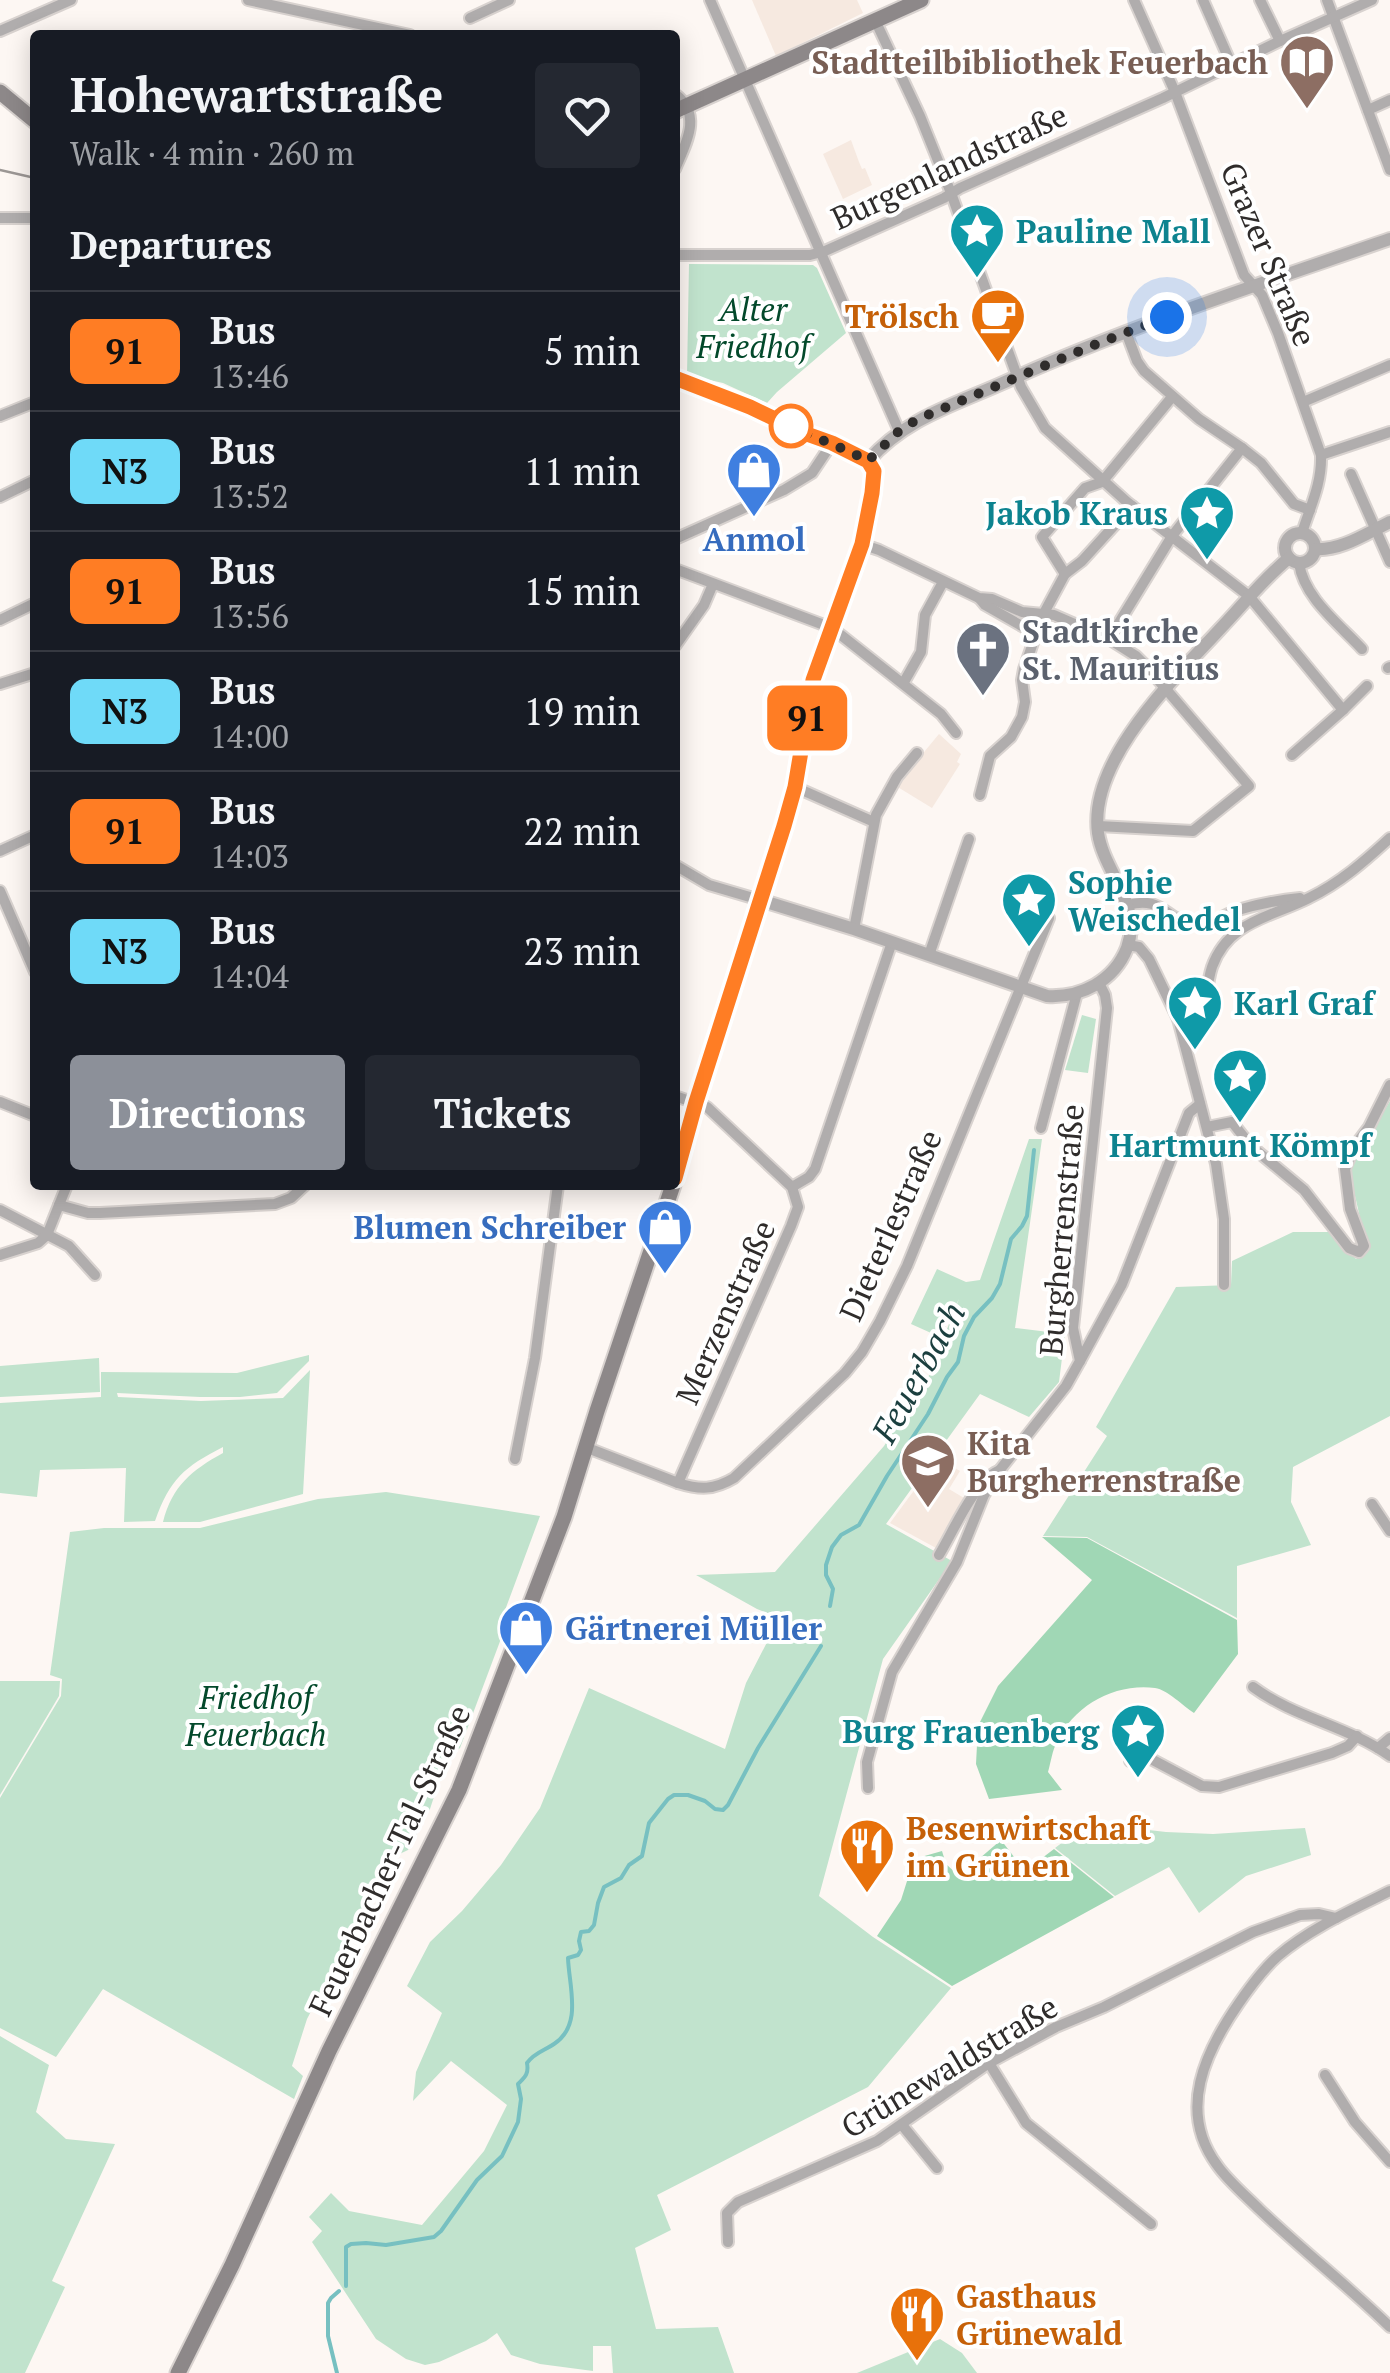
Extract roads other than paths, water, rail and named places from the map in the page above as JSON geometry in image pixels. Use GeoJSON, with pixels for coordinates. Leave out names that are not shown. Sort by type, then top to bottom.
{"type":"FeatureCollection","features":[{"type":"Feature","properties":{"kind":"main road"},"geometry":{"type":"LineString","coordinates":[[680,103],[745,80],[920,0]]}},
{"type":"Feature","properties":{"kind":"main road"},"geometry":{"type":"LineString","coordinates":[[0,92],[30,117]]}},
{"type":"Feature","properties":{"kind":"main road"},"geometry":{"type":"LineString","coordinates":[[680,380],[868,461]]}},
{"type":"Feature","properties":{"kind":"main road","name":"Feuerbacher-Tal-Straße"},"geometry":{"type":"LineString","coordinates":[[680,1160],[795,787],[813,680],[862,544],[874,480],[868,461]]}},
{"type":"Feature","properties":{"kind":"main road","name":"Feuerbacher-Tal-Straße"},"geometry":{"type":"LineString","coordinates":[[178,2373],[232,2266],[329,2051],[459,1790],[564,1517],[671,1190]]}},
{"type":"Feature","properties":{"kind":"street"},"geometry":{"type":"LineString","coordinates":[[0,31],[71,0]]}},
{"type":"Feature","properties":{"kind":"street"},"geometry":{"type":"LineString","coordinates":[[248,0],[387,30]]}},
{"type":"Feature","properties":{"kind":"street"},"geometry":{"type":"LineString","coordinates":[[470,18],[509,0]]}},
{"type":"Feature","properties":{"kind":"street"},"geometry":{"type":"LineString","coordinates":[[710,0],[899,431]]}},
{"type":"Feature","properties":{"kind":"street","name":"Grazer Straße"},"geometry":{"type":"LineString","coordinates":[[1134,0],[1175,92],[1244,275],[1262,295],[1278,332],[1322,455]]}},
{"type":"Feature","properties":{"kind":"street"},"geometry":{"type":"LineString","coordinates":[[1204,0],[1232,66]]}},
{"type":"Feature","properties":{"kind":"street"},"geometry":{"type":"LineString","coordinates":[[1260,0],[1280,41]]}},
{"type":"Feature","properties":{"kind":"street"},"geometry":{"type":"LineString","coordinates":[[1327,0],[1390,170]]}},
{"type":"Feature","properties":{"kind":"street","name":"Burgenlandstraße"},"geometry":{"type":"LineString","coordinates":[[680,255],[810,256],[1372,0]]}},
{"type":"Feature","properties":{"kind":"street"},"geometry":{"type":"LineString","coordinates":[[875,20],[951,193],[1017,377],[1044,428],[1102,482],[1250,596],[1344,710]]}},
{"type":"Feature","properties":{"kind":"street"},"geometry":{"type":"LineString","coordinates":[[1368,110],[1390,100]]}},
{"type":"Feature","properties":{"kind":"street"},"geometry":{"type":"LineString","coordinates":[[680,104],[691,118],[680,156]]}},
{"type":"Feature","properties":{"kind":"street"},"geometry":{"type":"LineString","coordinates":[[0,218],[30,218]]}},
{"type":"Feature","properties":{"kind":"street"},"geometry":{"type":"LineString","coordinates":[[868,461],[899,431],[918,419],[1126,332],[1390,239]]}},
{"type":"Feature","properties":{"kind":"street"},"geometry":{"type":"LineString","coordinates":[[1126,332],[1140,366],[1172,397],[1261,464],[1294,504],[1310,510]]}},
{"type":"Feature","properties":{"kind":"street"},"geometry":{"type":"LineString","coordinates":[[1303,402],[1390,365]]}},
{"type":"Feature","properties":{"kind":"street"},"geometry":{"type":"LineString","coordinates":[[1065,574],[1042,537],[1085,488],[1102,482],[1172,397]]}},
{"type":"Feature","properties":{"kind":"street"},"geometry":{"type":"LineString","coordinates":[[0,416],[30,404]]}},
{"type":"Feature","properties":{"kind":"street"},"geometry":{"type":"LineString","coordinates":[[1302,534],[1322,472],[1322,455],[1390,432]]}},
{"type":"Feature","properties":{"kind":"street"},"geometry":{"type":"LineString","coordinates":[[680,537],[784,490],[812,473],[832,443]]}},
{"type":"Feature","properties":{"kind":"street"},"geometry":{"type":"LineString","coordinates":[[1110,639],[1172,536],[1242,448]]}},
{"type":"Feature","properties":{"kind":"street"},"geometry":{"type":"LineString","coordinates":[[1351,474],[1390,562]]}},
{"type":"Feature","properties":{"kind":"street"},"geometry":{"type":"LineString","coordinates":[[0,496],[30,482]]}},
{"type":"Feature","properties":{"kind":"street"},"geometry":{"type":"LineString","coordinates":[[1044,613],[1065,574],[1082,562],[1132,506]]}},
{"type":"Feature","properties":{"kind":"street"},"geometry":{"type":"LineString","coordinates":[[1314,549],[1332,548],[1390,522]]}},
{"type":"Feature","properties":{"kind":"street"},"geometry":{"type":"LineString","coordinates":[[680,868],[700,881],[854,929],[1022,988],[1048,996],[1077,993],[1099,983],[1118,965],[1128,945],[1128,905],[1103,854],[1098,826],[1102,792],[1113,765],[1164,687],[1266,577],[1294,560],[1311,558],[1312,540],[1302,534],[1292,535],[1285,549],[1294,560],[1310,592],[1362,649]]}},
{"type":"Feature","properties":{"kind":"street"},"geometry":{"type":"LineString","coordinates":[[862,544],[979,598],[992,599],[1022,612],[1054,615],[1110,639],[1136,656],[1249,786],[1193,831],[1098,826]]}},
{"type":"Feature","properties":{"kind":"street"},"geometry":{"type":"LineString","coordinates":[[680,570],[832,628],[904,682],[941,714],[956,733]]}},
{"type":"Feature","properties":{"kind":"street"},"geometry":{"type":"LineString","coordinates":[[904,682],[922,652],[925,615],[943,582]]}},
{"type":"Feature","properties":{"kind":"street"},"geometry":{"type":"LineString","coordinates":[[680,639],[714,584]]}},
{"type":"Feature","properties":{"kind":"street"},"geometry":{"type":"LineString","coordinates":[[979,598],[1036,634],[1022,680],[1022,717],[1011,737],[990,756],[980,794]]}},
{"type":"Feature","properties":{"kind":"street"},"geometry":{"type":"LineString","coordinates":[[0,620],[30,605]]}},
{"type":"Feature","properties":{"kind":"street"},"geometry":{"type":"LineString","coordinates":[[0,684],[30,675]]}},
{"type":"Feature","properties":{"kind":"street"},"geometry":{"type":"LineString","coordinates":[[1292,755],[1368,686]]}},
{"type":"Feature","properties":{"kind":"street"},"geometry":{"type":"LineString","coordinates":[[854,929],[874,822],[890,788],[917,753]]}},
{"type":"Feature","properties":{"kind":"street"},"geometry":{"type":"LineString","coordinates":[[795,787],[874,822]]}},
{"type":"Feature","properties":{"kind":"street"},"geometry":{"type":"LineString","coordinates":[[0,851],[30,837]]}},
{"type":"Feature","properties":{"kind":"street"},"geometry":{"type":"LineString","coordinates":[[1178,1018],[1205,1006],[1212,967],[1233,934],[1251,922],[1311,898],[1349,874],[1390,838]]}},
{"type":"Feature","properties":{"kind":"street"},"geometry":{"type":"LineString","coordinates":[[929,954],[969,839]]}},
{"type":"Feature","properties":{"kind":"street"},"geometry":{"type":"LineString","coordinates":[[0,891],[30,960]]}},
{"type":"Feature","properties":{"kind":"street"},"geometry":{"type":"LineString","coordinates":[[1128,905],[1153,903],[1183,922],[1197,925],[1242,909],[1311,898]]}},
{"type":"Feature","properties":{"kind":"street","name":"Dieterlestraße"},"geometry":{"type":"LineString","coordinates":[[585,1447],[693,1488],[713,1488],[734,1478],[824,1394],[862,1352],[907,1266],[1049,918]]}},
{"type":"Feature","properties":{"kind":"street","name":"Merzenstraße"},"geometry":{"type":"LineString","coordinates":[[678,1482],[796,1213],[798,1202],[792,1187],[816,1170],[892,942]]}},
{"type":"Feature","properties":{"kind":"street"},"geometry":{"type":"LineString","coordinates":[[1128,945],[1138,947],[1150,959],[1178,1018],[1221,1192],[1224,1285]]}},
{"type":"Feature","properties":{"kind":"street","name":"Burgherrenstraße"},"geometry":{"type":"LineString","coordinates":[[868,1788],[866,1762],[892,1672],[957,1562],[984,1495],[1080,1362],[1073,1328],[1107,1008],[1099,983]]}},
{"type":"Feature","properties":{"kind":"street"},"geometry":{"type":"LineString","coordinates":[[1041,1128],[1077,993]]}},
{"type":"Feature","properties":{"kind":"street"},"geometry":{"type":"LineString","coordinates":[[1208,1127],[1232,1122],[1250,1146],[1304,1190],[1354,1252],[1358,1252],[1364,1246],[1350,1209],[1345,1169],[1390,1085]]}},
{"type":"Feature","properties":{"kind":"street"},"geometry":{"type":"LineString","coordinates":[[680,1097],[706,1107],[792,1187]]}},
{"type":"Feature","properties":{"kind":"street"},"geometry":{"type":"LineString","coordinates":[[0,1102],[30,1114]]}},
{"type":"Feature","properties":{"kind":"street"},"geometry":{"type":"LineString","coordinates":[[1080,1362],[1122,1284],[1189,1113],[1200,1104]]}},
{"type":"Feature","properties":{"kind":"street"},"geometry":{"type":"LineString","coordinates":[[0,1255],[38,1243],[47,1235],[65,1190]]}},
{"type":"Feature","properties":{"kind":"street"},"geometry":{"type":"LineString","coordinates":[[60,1205],[100,1214],[264,1206],[291,1198],[300,1190]]}},
{"type":"Feature","properties":{"kind":"street"},"geometry":{"type":"LineString","coordinates":[[515,1459],[535,1358],[557,1190]]}},
{"type":"Feature","properties":{"kind":"street"},"geometry":{"type":"LineString","coordinates":[[0,1210],[70,1246],[95,1275]]}},
{"type":"Feature","properties":{"kind":"street"},"geometry":{"type":"LineString","coordinates":[[939,1555],[987,1476],[999,1471]]}},
{"type":"Feature","properties":{"kind":"street"},"geometry":{"type":"LineString","coordinates":[[1372,1504],[1390,1531]]}},
{"type":"Feature","properties":{"kind":"street"},"geometry":{"type":"LineString","coordinates":[[1254,1687],[1284,1706],[1357,1736],[1390,1756]]}},
{"type":"Feature","properties":{"kind":"street"},"geometry":{"type":"LineString","coordinates":[[1130,1761],[1138,1756],[1202,1786],[1219,1788],[1332,1753],[1348,1746],[1357,1736]]}},
{"type":"Feature","properties":{"kind":"street"},"geometry":{"type":"LineString","coordinates":[[1378,1748],[1390,1738]]}},
{"type":"Feature","properties":{"kind":"street"},"geometry":{"type":"LineString","coordinates":[[1390,1890],[1304,1937],[1275,1959],[1250,1987],[1218,2033],[1199,2087],[1196,2112],[1205,2146],[1217,2166],[1390,2327]]}},
{"type":"Feature","properties":{"kind":"street","name":"Grünewaldstraße"},"geometry":{"type":"LineString","coordinates":[[728,2242],[726,2220],[731,2207],[738,2202],[853,2153],[902,2125],[989,2063],[1056,2026],[1104,2007],[1253,1932],[1300,1915],[1336,1918]]}},
{"type":"Feature","properties":{"kind":"street"},"geometry":{"type":"LineString","coordinates":[[989,2063],[1026,2123],[1151,2224]]}},
{"type":"Feature","properties":{"kind":"street"},"geometry":{"type":"LineString","coordinates":[[1325,2075],[1356,2122],[1390,2162]]}},
{"type":"Feature","properties":{"kind":"street"},"geometry":{"type":"LineString","coordinates":[[902,2125],[937,2168]]}},
{"type":"Feature","properties":{"kind":"waterway","name":"Feuerbach"},"geometry":{"type":"LineString","coordinates":[[830,1606],[833,1589],[826,1565],[832,1547],[841,1535],[859,1525],[958,1362],[964,1336],[974,1317],[1000,1284],[1011,1239],[1027,1216],[1034,1150]]}},
{"type":"Feature","properties":{"kind":"waterway","name":"Feuerbach"},"geometry":{"type":"LineString","coordinates":[[346,2286],[346,2247],[434,2237],[477,2180],[502,2156],[518,2122],[518,2084],[526,2075],[527,2063],[554,2044],[569,2027],[572,2005],[568,1958],[578,1955],[581,1932],[594,1925],[604,1887],[621,1878],[629,1865],[642,1856],[649,1823],[674,1795],[688,1795],[715,1809],[723,1810],[728,1805],[821,1646]]}},
{"type":"Feature","properties":{"kind":"waterway","name":"Feuerbach"},"geometry":{"type":"LineString","coordinates":[[337,2373],[328,2336],[328,2303],[339,2291]]}},
{"type":"Feature","properties":{"kind":"tram line"},"geometry":{"type":"LineString","coordinates":[[0,170],[30,177]]}},
{"type":"Feature","properties":{"kind":"place","name":"Stadtteilbibliothek Feuerbach"},"geometry":{"type":"Point","coordinates":[1307,111]}},
{"type":"Feature","properties":{"kind":"place","name":"Pauline Mall"},"geometry":{"type":"Point","coordinates":[977,280]}},
{"type":"Feature","properties":{"kind":"place","name":"Trölsch"},"geometry":{"type":"Point","coordinates":[998,365]}},
{"type":"Feature","properties":{"kind":"place","name":"Anmol"},"geometry":{"type":"Point","coordinates":[754,519]}},
{"type":"Feature","properties":{"kind":"place","name":"Jakob Kraus"},"geometry":{"type":"Point","coordinates":[1207,562]}},
{"type":"Feature","properties":{"kind":"place","name":"Stadtkirche St. Mauritius"},"geometry":{"type":"Point","coordinates":[983,698]}},
{"type":"Feature","properties":{"kind":"place","name":"Sophie Weischedel"},"geometry":{"type":"Point","coordinates":[1029,949]}},
{"type":"Feature","properties":{"kind":"place","name":"Karl Graf"},"geometry":{"type":"Point","coordinates":[1195,1052]}},
{"type":"Feature","properties":{"kind":"place","name":"Hartmunt Kömpf"},"geometry":{"type":"Point","coordinates":[1240,1125]}},
{"type":"Feature","properties":{"kind":"place","name":"Blumen Schreiber"},"geometry":{"type":"Point","coordinates":[665,1276]}},
{"type":"Feature","properties":{"kind":"place","name":"Kita Burgherrenstraße"},"geometry":{"type":"Point","coordinates":[928,1510]}},
{"type":"Feature","properties":{"kind":"place","name":"Gärtnerei Müller"},"geometry":{"type":"Point","coordinates":[526,1677]}},
{"type":"Feature","properties":{"kind":"place","name":"Burg Frauenberg"},"geometry":{"type":"Point","coordinates":[1138,1780]}},
{"type":"Feature","properties":{"kind":"place","name":"Besenwirtschaft im Grünen"},"geometry":{"type":"Point","coordinates":[867,1895]}},
{"type":"Feature","properties":{"kind":"place","name":"Gasthaus Grünewald"},"geometry":{"type":"Point","coordinates":[917,2363]}},
{"type":"Feature","properties":{"kind":"park label","name":"Alter Friedhof"},"geometry":{"type":"Point","coordinates":[753,328]}},
{"type":"Feature","properties":{"kind":"park label","name":"Friedhof Feuerbach"},"geometry":{"type":"Point","coordinates":[256,1716]}}]}
